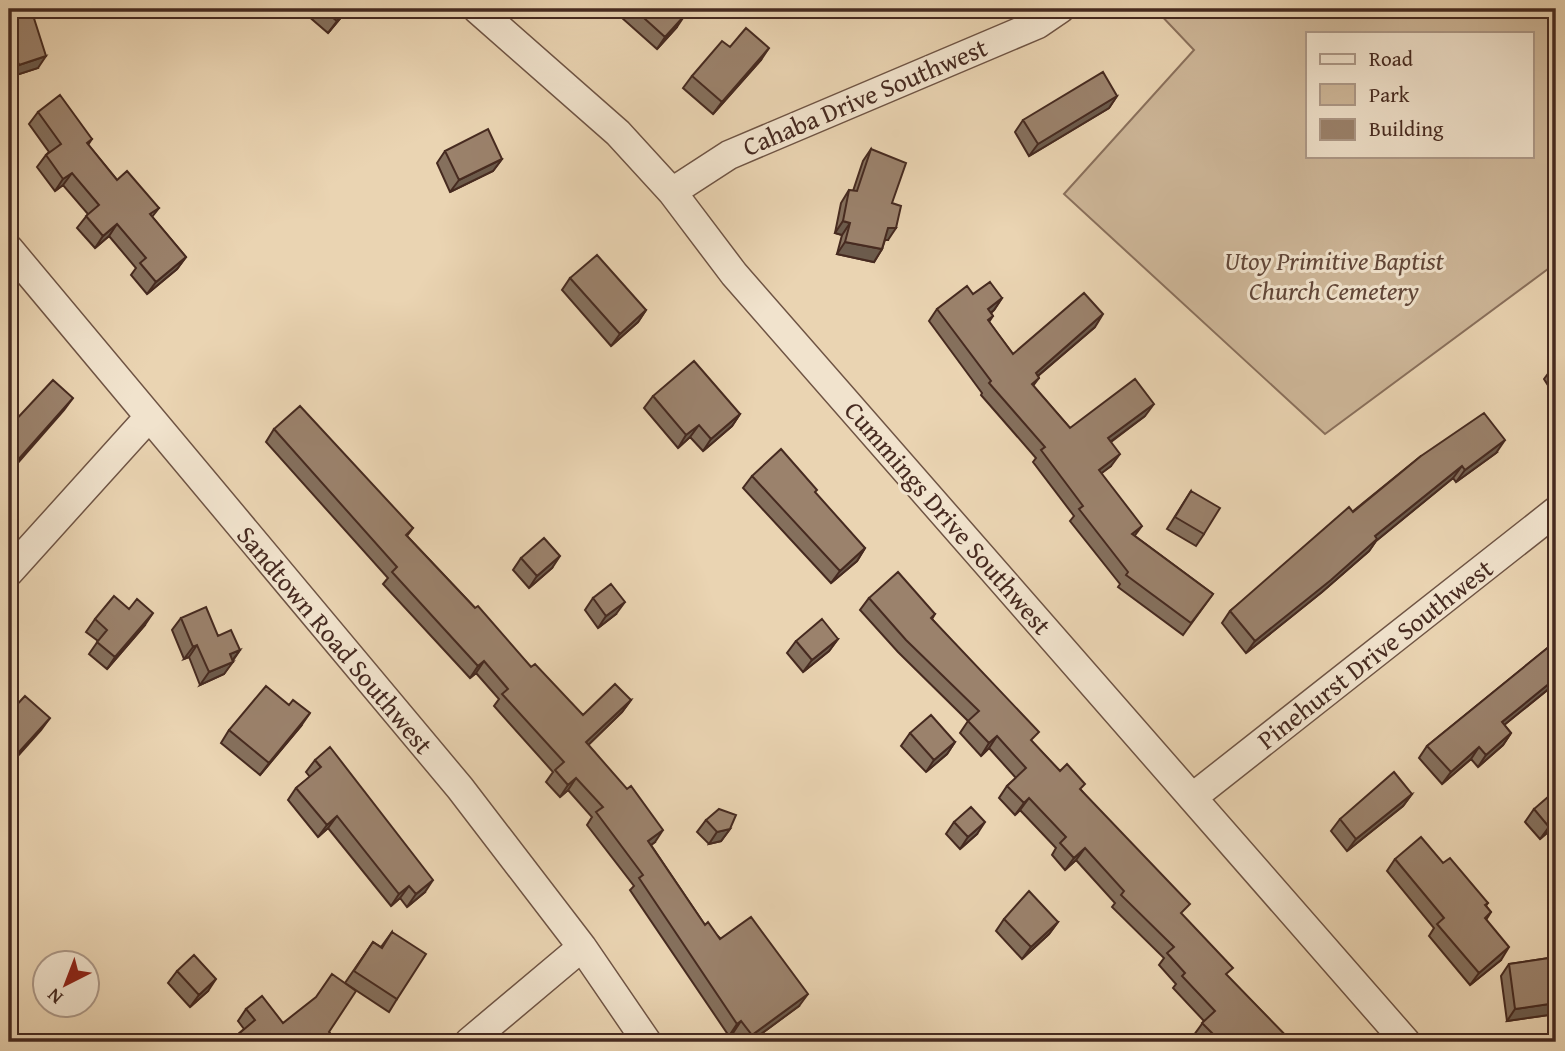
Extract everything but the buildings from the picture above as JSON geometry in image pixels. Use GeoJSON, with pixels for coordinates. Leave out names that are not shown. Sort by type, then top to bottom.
{"type":"FeatureCollection","features":[{"type":"Feature","properties":{"kind":"street","name":"Cummings Drive Southwest"},"geometry":{"type":"LineString","coordinates":[[477,9],[618,133],[672,192],[734,274],[1406,1042]]}},
{"type":"Feature","properties":{"kind":"street","name":"Cahaba Drive Southwest"},"geometry":{"type":"LineString","coordinates":[[672,192],[729,155],[1038,24],[1060,9]]}},
{"type":"Feature","properties":{"kind":"street","name":"Sandtown Road Southwest"},"geometry":{"type":"LineString","coordinates":[[9,249],[460,788],[582,947],[647,1042]]}},
{"type":"Feature","properties":{"kind":"street"},"geometry":{"type":"LineString","coordinates":[[9,572],[149,417]]}},
{"type":"Feature","properties":{"kind":"street","name":"Pinehurst Drive Southwest"},"geometry":{"type":"LineString","coordinates":[[1193,797],[1556,512]]}},
{"type":"Feature","properties":{"kind":"street"},"geometry":{"type":"LineString","coordinates":[[469,1042],[582,947]]}},
{"type":"Feature","properties":{"kind":"green space","name":"Utoy Primitive Baptist Church Cemetery"},"geometry":{"type":"Polygon","coordinates":[[[1155,9],[1556,9],[1556,263],[1325,434],[1064,194],[1194,50],[1155,9]]]}}]}
